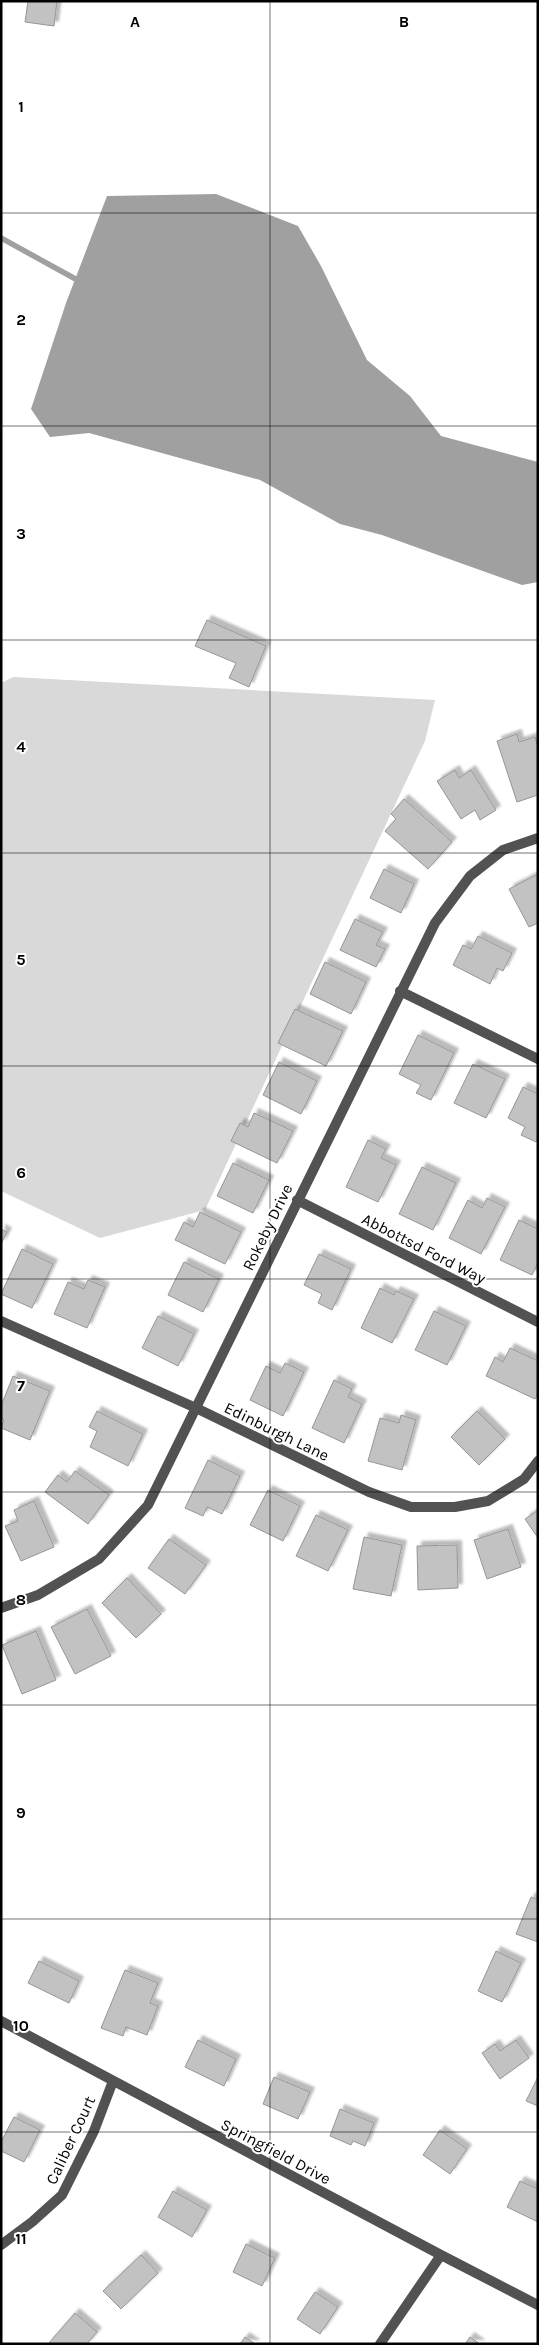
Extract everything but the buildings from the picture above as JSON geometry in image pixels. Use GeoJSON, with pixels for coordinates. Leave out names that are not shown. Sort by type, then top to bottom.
{"type":"FeatureCollection","features":[{"type":"Feature","properties":{"kind":"street","name":"Rokeby Drive"},"geometry":{"type":"LineString","coordinates":[[1,1608],[38,1595],[99,1559],[148,1505],[435,923],[470,876],[503,850],[538,838]]}},
{"type":"Feature","properties":{"kind":"street"},"geometry":{"type":"LineString","coordinates":[[400,991],[538,1059]]}},
{"type":"Feature","properties":{"kind":"street","name":"Abbottsd Ford Way"},"geometry":{"type":"LineString","coordinates":[[297,1200],[538,1322]]}},
{"type":"Feature","properties":{"kind":"street","name":"Edinburgh Lane"},"geometry":{"type":"LineString","coordinates":[[1,1321],[196,1408],[369,1492],[412,1508],[455,1507],[488,1501],[524,1479],[538,1461]]}},
{"type":"Feature","properties":{"kind":"street","name":"Springfield Drive"},"geometry":{"type":"LineString","coordinates":[[1,2021],[538,2305]]}},
{"type":"Feature","properties":{"kind":"street","name":"Caliber Court"},"geometry":{"type":"LineString","coordinates":[[1,2244],[32,2222],[62,2195],[94,2131],[113,2081]]}},
{"type":"Feature","properties":{"kind":"street"},"geometry":{"type":"LineString","coordinates":[[380,2344],[441,2255]]}},
{"type":"Feature","properties":{"kind":"shaded area"},"geometry":{"type":"Polygon","coordinates":[[[216,194],[298,226],[321,266],[367,360],[410,396],[441,436],[538,462],[538,582],[522,585],[382,535],[340,524],[260,480],[89,433],[50,437],[31,409],[66,303],[107,196],[216,194]]]}},
{"type":"Feature","properties":{"kind":"shaded area"},"geometry":{"type":"Polygon","coordinates":[[[13,677],[435,700],[425,741],[205,1210],[100,1238],[1,1191],[1,683],[13,677]]]}},
{"type":"Feature","properties":{"kind":"waterway"},"geometry":{"type":"LineString","coordinates":[[1,238],[81,282]]}}]}
